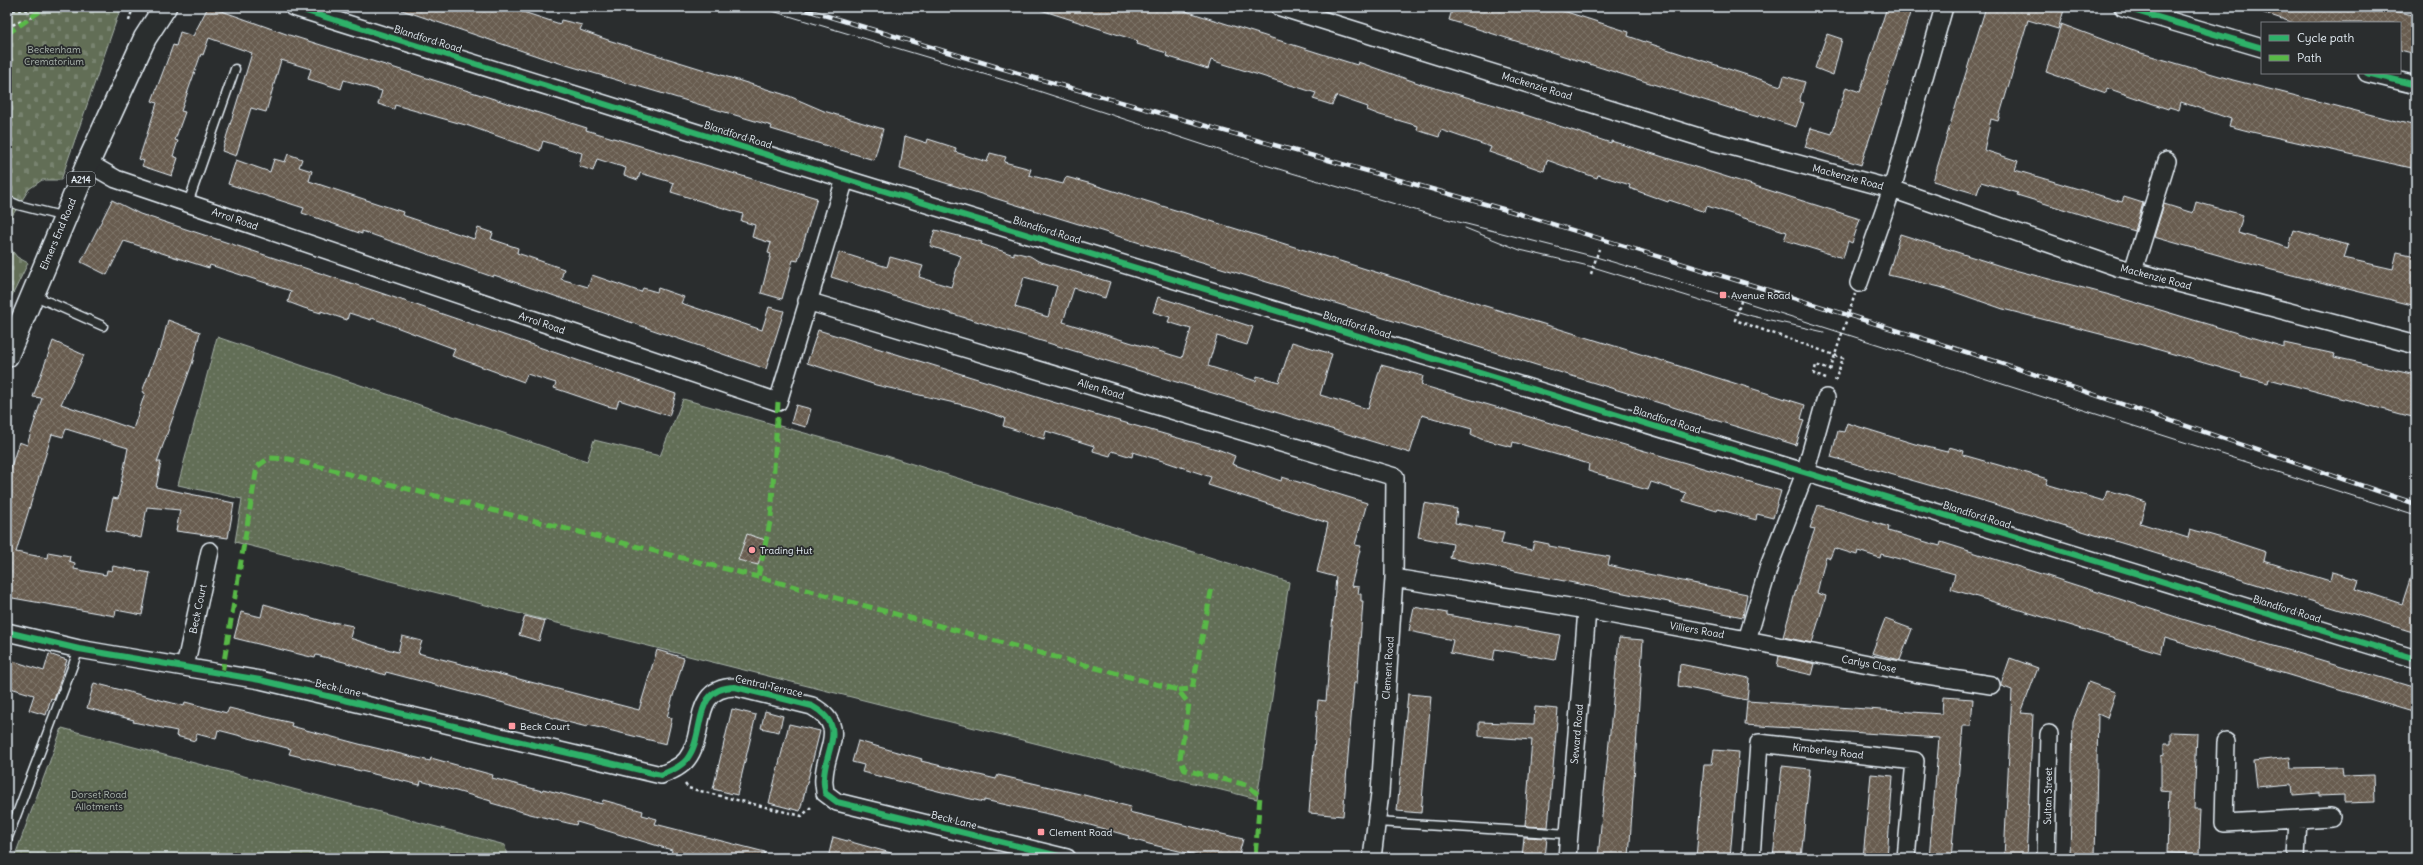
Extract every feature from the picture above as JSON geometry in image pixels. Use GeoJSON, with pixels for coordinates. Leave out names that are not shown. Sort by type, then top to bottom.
{"type":"FeatureCollection","features":[{"type":"Feature","properties":{"kind":"main road","name":"Elmers End Road"},"geometry":{"type":"LineString","coordinates":[[7,356],[88,163],[145,38],[165,7]]}},
{"type":"Feature","properties":{"kind":"street","name":"Blandford Road"},"geometry":{"type":"LineString","coordinates":[[293,7],[845,179],[2416,659]]}},
{"type":"Feature","properties":{"kind":"street","name":"Mackenzie Road"},"geometry":{"type":"LineString","coordinates":[[1280,7],[1712,141],[1892,189],[2133,271],[2416,345]]}},
{"type":"Feature","properties":{"kind":"street"},"geometry":{"type":"LineString","coordinates":[[1857,288],[1892,189],[1944,7]]}},
{"type":"Feature","properties":{"kind":"street"},"geometry":{"type":"LineString","coordinates":[[2123,7],[2261,48]]}},
{"type":"Feature","properties":{"kind":"street"},"geometry":{"type":"LineString","coordinates":[[2371,74],[2416,85]]}},
{"type":"Feature","properties":{"kind":"street"},"geometry":{"type":"LineString","coordinates":[[2133,271],[2167,161]]}},
{"type":"Feature","properties":{"kind":"street","name":"Arrol Road"},"geometry":{"type":"LineString","coordinates":[[88,163],[116,179],[778,402],[807,301],[845,179]]}},
{"type":"Feature","properties":{"kind":"street","name":"Allen Road"},"geometry":{"type":"LineString","coordinates":[[807,301],[1395,477]]}},
{"type":"Feature","properties":{"kind":"street"},"geometry":{"type":"LineString","coordinates":[[1747,640],[1769,566],[1805,473],[1826,398]]}},
{"type":"Feature","properties":{"kind":"street","name":"Clement Road"},"geometry":{"type":"LineString","coordinates":[[1372,858],[1377,822],[1394,578],[1395,477]]}},
{"type":"Feature","properties":{"kind":"street","name":"Beck Court"},"geometry":{"type":"LineString","coordinates":[[185,667],[210,551]]}},
{"type":"Feature","properties":{"kind":"street","name":"Villiers Road"},"geometry":{"type":"LineString","coordinates":[[1394,578],[1587,610],[1747,640]]}},
{"type":"Feature","properties":{"kind":"street","name":"Seward Road"},"geometry":{"type":"LineString","coordinates":[[1567,858],[1587,610]]}},
{"type":"Feature","properties":{"kind":"street","name":"Beck Lane"},"geometry":{"type":"LineString","coordinates":[[7,632],[79,649],[260,680],[669,772]]}},
{"type":"Feature","properties":{"kind":"street","name":"Carlys Close"},"geometry":{"type":"LineString","coordinates":[[1747,640],[1914,673],[1991,685]]}},
{"type":"Feature","properties":{"kind":"street","name":"Central Terrace"},"geometry":{"type":"LineString","coordinates":[[669,772],[687,760],[694,747],[703,707],[709,697],[724,687],[735,687],[812,706],[822,712],[830,720],[833,729],[833,739],[824,777],[831,797]]}},
{"type":"Feature","properties":{"kind":"street","name":"Sultan Street"},"geometry":{"type":"LineString","coordinates":[[2046,858],[2049,734]]}},
{"type":"Feature","properties":{"kind":"street"},"geometry":{"type":"LineString","coordinates":[[2226,742],[2224,823],[2331,817]]}},
{"type":"Feature","properties":{"kind":"street","name":"Kimberley Road"},"geometry":{"type":"LineString","coordinates":[[1751,858],[1759,743],[1915,761],[1906,858]]}},
{"type":"Feature","properties":{"kind":"street","name":"Beck Lane"},"geometry":{"type":"LineString","coordinates":[[831,797],[1067,858]]}},
{"type":"Feature","properties":{"kind":"street"},"geometry":{"type":"LineString","coordinates":[[2296,858],[2298,819]]}},
{"type":"Feature","properties":{"kind":"lane"},"geometry":{"type":"LineString","coordinates":[[188,203],[235,70]]}},
{"type":"Feature","properties":{"kind":"lane"},"geometry":{"type":"LineString","coordinates":[[7,200],[18,205],[65,217]]}},
{"type":"Feature","properties":{"kind":"lane"},"geometry":{"type":"LineString","coordinates":[[32,295],[103,326]]}},
{"type":"Feature","properties":{"kind":"lane"},"geometry":{"type":"LineString","coordinates":[[7,840],[79,649]]}},
{"type":"Feature","properties":{"kind":"lane"},"geometry":{"type":"LineString","coordinates":[[1377,822],[1569,834]]}},
{"type":"Feature","properties":{"kind":"path"},"geometry":{"type":"LineString","coordinates":[[7,10],[33,10],[41,7]]}},
{"type":"Feature","properties":{"kind":"path"},"geometry":{"type":"LineString","coordinates":[[129,23],[133,7]]}},
{"type":"Feature","properties":{"kind":"path"},"geometry":{"type":"LineString","coordinates":[[7,27],[32,18]]}},
{"type":"Feature","properties":{"kind":"path"},"geometry":{"type":"LineString","coordinates":[[1591,274],[1599,250]]}},
{"type":"Feature","properties":{"kind":"path"},"geometry":{"type":"LineString","coordinates":[[1743,295],[1736,320],[1843,358],[1836,382],[1814,374],[1816,365],[1830,370],[1857,288]]}},
{"type":"Feature","properties":{"kind":"path"},"geometry":{"type":"LineString","coordinates":[[1826,398],[1829,380]]}},
{"type":"Feature","properties":{"kind":"path"},"geometry":{"type":"LineString","coordinates":[[669,772],[688,788],[802,816],[831,797]]}},
{"type":"Feature","properties":{"kind":"green space","name":"Beckenham Crematorium"},"geometry":{"type":"Polygon","coordinates":[[[7,7],[121,7],[61,180],[42,180],[29,189],[7,224],[7,7]]]}},
{"type":"Feature","properties":{"kind":"green space"},"geometry":{"type":"Polygon","coordinates":[[[7,244],[17,257],[28,263],[7,306],[7,244]]]}},
{"type":"Feature","properties":{"kind":"green space"},"geometry":{"type":"Polygon","coordinates":[[[217,337],[587,461],[594,440],[660,456],[683,399],[887,456],[1289,582],[1257,799],[235,542],[242,499],[178,485],[217,337]]]}},
{"type":"Feature","properties":{"kind":"green space","name":"Dorset Road Allotments"},"geometry":{"type":"Polygon","coordinates":[[[62,728],[505,845],[507,858],[14,858],[62,728]]]}},
{"type":"Feature","properties":{"kind":"building"},"geometry":{"type":"Polygon","coordinates":[[[208,7],[220,7],[219,10],[289,35],[587,128],[586,130],[817,198],[798,261],[793,260],[782,299],[761,293],[771,254],[768,253],[771,243],[752,237],[755,225],[741,221],[743,214],[671,192],[674,183],[640,173],[638,180],[624,175],[626,168],[597,159],[593,171],[579,166],[582,153],[543,141],[540,151],[469,126],[395,105],[394,109],[378,104],[382,91],[344,80],[341,89],[308,79],[311,69],[281,60],[266,112],[251,108],[236,156],[222,151],[252,53],[209,38],[203,55],[201,54],[181,111],[185,112],[175,140],[178,141],[173,156],[178,158],[172,176],[142,166],[144,161],[139,159],[157,103],[152,101],[173,45],[176,46],[180,32],[193,36],[208,7]]]}},
{"type":"Feature","properties":{"kind":"building"},"geometry":{"type":"Polygon","coordinates":[[[402,7],[508,7],[560,24],[561,20],[582,25],[580,30],[608,40],[789,96],[824,111],[883,129],[874,160],[771,129],[772,126],[546,59],[402,10],[402,7]]]}},
{"type":"Feature","properties":{"kind":"building"},"geometry":{"type":"Polygon","coordinates":[[[1042,7],[1173,7],[1357,65],[1358,62],[1421,84],[1498,106],[1611,143],[1611,141],[1860,219],[1852,243],[1848,241],[1843,258],[1784,240],[1787,232],[1707,206],[1705,212],[1669,200],[1668,202],[1629,188],[1630,185],[1598,175],[1597,178],[1547,160],[1544,171],[1489,152],[1491,147],[1441,130],[1439,137],[1417,130],[1418,126],[1380,115],[1367,110],[1368,107],[1336,96],[1332,105],[1313,99],[1316,93],[1211,60],[1208,69],[1166,56],[1167,53],[1137,44],[1138,41],[1041,10],[1042,7]]]}},
{"type":"Feature","properties":{"kind":"building"},"geometry":{"type":"Polygon","coordinates":[[[1453,7],[1551,7],[1629,32],[1628,36],[1648,43],[1781,86],[1784,76],[1805,82],[1799,102],[1804,103],[1796,127],[1759,115],[1758,117],[1449,20],[1453,7]]]}},
{"type":"Feature","properties":{"kind":"building"},"geometry":{"type":"Polygon","coordinates":[[[1887,7],[1912,7],[1861,165],[1805,147],[1811,128],[1832,134],[1846,87],[1860,92],[1887,7]]]}},
{"type":"Feature","properties":{"kind":"building"},"geometry":{"type":"Polygon","coordinates":[[[1986,7],[2065,7],[2058,29],[2028,20],[1998,121],[1991,119],[1984,150],[2018,161],[2015,170],[2122,202],[2124,197],[2143,203],[2135,231],[2017,195],[2018,193],[1981,182],[1977,194],[1933,181],[1986,7]]]}},
{"type":"Feature","properties":{"kind":"building"},"geometry":{"type":"Polygon","coordinates":[[[2256,7],[2377,7],[2416,16],[2416,54],[2401,50],[2401,22],[2291,22],[2255,10],[2256,7]]]}},
{"type":"Feature","properties":{"kind":"building"},"geometry":{"type":"Polygon","coordinates":[[[2061,24],[2131,50],[2233,80],[2416,126],[2416,169],[2229,126],[2231,119],[2181,102],[2179,110],[2169,107],[2168,109],[2107,88],[2106,93],[2046,72],[2061,24]]]}},
{"type":"Feature","properties":{"kind":"building"},"geometry":{"type":"Polygon","coordinates":[[[1827,34],[1842,39],[1833,75],[1815,68],[1827,34]]]}},
{"type":"Feature","properties":{"kind":"building"},"geometry":{"type":"Polygon","coordinates":[[[905,136],[927,143],[928,139],[956,148],[955,152],[987,162],[990,153],[1006,157],[1004,162],[1031,169],[1029,175],[1063,184],[1066,177],[1088,183],[1805,405],[1801,419],[1804,420],[1796,445],[900,169],[905,136]]]}},
{"type":"Feature","properties":{"kind":"building"},"geometry":{"type":"Polygon","coordinates":[[[288,154],[302,159],[299,167],[312,171],[309,181],[403,212],[402,215],[474,239],[478,228],[493,233],[491,239],[518,248],[517,253],[564,269],[561,279],[588,287],[592,275],[641,292],[643,288],[657,292],[658,288],[684,297],[681,303],[762,330],[769,307],[784,311],[766,369],[362,231],[362,234],[302,213],[304,208],[228,184],[236,160],[270,172],[274,159],[285,162],[288,154]]]}},
{"type":"Feature","properties":{"kind":"building"},"geometry":{"type":"Polygon","coordinates":[[[112,200],[140,214],[381,293],[676,394],[669,416],[619,400],[616,408],[607,406],[554,388],[556,383],[527,374],[524,382],[452,356],[455,349],[372,318],[371,320],[349,313],[347,320],[321,311],[321,313],[304,308],[288,302],[291,291],[210,265],[209,268],[124,241],[107,275],[81,262],[112,200]]]}},
{"type":"Feature","properties":{"kind":"building"},"geometry":{"type":"Polygon","coordinates":[[[2196,202],[2243,215],[2238,233],[2289,248],[2294,230],[2348,245],[2344,258],[2393,269],[2397,252],[2416,256],[2416,306],[2272,270],[2154,237],[2164,204],[2193,213],[2196,202]]]}},
{"type":"Feature","properties":{"kind":"building"},"geometry":{"type":"Polygon","coordinates":[[[935,230],[982,242],[981,244],[1014,255],[1014,252],[1030,256],[1038,261],[1110,282],[1105,298],[1074,288],[1063,322],[1182,358],[1191,329],[1168,322],[1170,317],[1153,312],[1158,297],[1253,327],[1247,345],[1217,336],[1208,366],[1256,381],[1257,376],[1279,382],[1292,342],[1332,354],[1320,395],[1368,409],[1381,365],[1423,376],[1421,385],[1781,491],[1773,518],[1757,514],[1756,520],[1718,509],[1717,511],[1683,501],[1686,493],[1651,482],[1648,490],[1633,486],[1633,484],[1588,471],[1589,464],[1513,442],[1512,447],[1481,439],[1471,434],[1472,429],[1422,415],[1410,453],[831,277],[839,252],[887,267],[890,257],[923,266],[919,277],[951,287],[961,256],[930,246],[935,230]],[[1024,277],[1015,307],[1048,317],[1057,286],[1024,277]]]}},
{"type":"Feature","properties":{"kind":"building"},"geometry":{"type":"Polygon","coordinates":[[[1900,234],[2007,268],[2110,295],[2284,347],[2284,343],[2335,354],[2334,357],[2416,375],[2416,418],[2269,379],[2268,383],[2241,376],[2242,374],[2139,344],[2003,309],[1940,287],[1888,275],[1900,234]]]}},
{"type":"Feature","properties":{"kind":"building"},"geometry":{"type":"Polygon","coordinates":[[[168,320],[200,332],[193,361],[157,462],[161,462],[156,487],[234,503],[228,538],[176,531],[180,510],[147,507],[141,538],[106,530],[113,498],[118,499],[128,448],[66,429],[63,437],[52,434],[16,552],[47,558],[48,552],[70,556],[69,561],[75,563],[74,569],[106,575],[107,570],[112,571],[113,566],[150,573],[142,615],[116,610],[115,616],[7,597],[7,479],[19,442],[27,445],[42,398],[33,397],[53,341],[84,355],[61,404],[133,429],[145,393],[142,392],[158,349],[160,351],[168,320]]]}},
{"type":"Feature","properties":{"kind":"building"},"geometry":{"type":"Polygon","coordinates":[[[818,330],[1056,403],[1220,450],[1235,456],[1232,464],[1281,481],[1282,477],[1367,503],[1355,545],[1361,546],[1351,586],[1359,587],[1358,594],[1361,594],[1361,601],[1363,601],[1357,683],[1354,683],[1343,816],[1309,813],[1318,700],[1326,701],[1336,577],[1317,572],[1328,523],[1208,485],[1211,477],[1166,462],[1133,452],[1132,457],[1112,451],[1110,456],[1093,451],[1094,446],[1046,431],[1044,439],[1003,426],[1005,418],[972,407],[876,385],[807,363],[818,330]]]}},
{"type":"Feature","properties":{"kind":"building"},"geometry":{"type":"Polygon","coordinates":[[[796,405],[811,409],[806,427],[791,423],[796,405]]]}},
{"type":"Feature","properties":{"kind":"building"},"geometry":{"type":"Polygon","coordinates":[[[1847,423],[1915,444],[1947,452],[1949,447],[1964,451],[1963,455],[2048,479],[2046,484],[2104,501],[2107,490],[2128,496],[2146,502],[2140,523],[2188,538],[2190,529],[2229,540],[2266,552],[2264,561],[2330,581],[2332,572],[2343,575],[2359,580],[2356,589],[2402,604],[2413,570],[2416,571],[2416,633],[1984,501],[1831,457],[1838,431],[1844,432],[1847,423]]]}},
{"type":"Feature","properties":{"kind":"building"},"geometry":{"type":"Polygon","coordinates":[[[1424,503],[1457,509],[1455,523],[1504,532],[1501,544],[1532,550],[1534,541],[1549,544],[1549,546],[1610,557],[1608,565],[1747,594],[1743,617],[1450,558],[1453,544],[1418,537],[1424,503]]]}},
{"type":"Feature","properties":{"kind":"building"},"geometry":{"type":"Polygon","coordinates":[[[1818,505],[1889,527],[1888,531],[1940,546],[1941,542],[2179,618],[2416,688],[2416,713],[2165,638],[2161,653],[1951,589],[1955,574],[1881,554],[1880,558],[1858,551],[1857,555],[1834,548],[1830,558],[1826,556],[1817,593],[1826,596],[1812,643],[1783,637],[1805,557],[1815,529],[1810,528],[1818,505]]]}},
{"type":"Feature","properties":{"kind":"building","name":"Trading Hut"},"geometry":{"type":"Polygon","coordinates":[[[747,534],[765,540],[758,565],[738,560],[747,534]]]}},
{"type":"Feature","properties":{"kind":"building"},"geometry":{"type":"Polygon","coordinates":[[[264,604],[333,624],[333,622],[353,626],[350,638],[372,645],[398,652],[402,636],[422,641],[418,653],[639,710],[657,650],[684,658],[667,717],[672,718],[666,744],[588,725],[587,727],[567,722],[504,703],[386,672],[385,675],[316,655],[315,658],[234,638],[241,612],[261,617],[264,604]]]}},
{"type":"Feature","properties":{"kind":"building"},"geometry":{"type":"Polygon","coordinates":[[[1414,607],[1447,613],[1447,615],[1560,635],[1555,660],[1495,649],[1493,661],[1450,653],[1453,640],[1409,631],[1414,607]]]}},
{"type":"Feature","properties":{"kind":"building"},"geometry":{"type":"Polygon","coordinates":[[[525,616],[545,621],[539,641],[519,635],[525,616]]]}},
{"type":"Feature","properties":{"kind":"building"},"geometry":{"type":"Polygon","coordinates":[[[1885,619],[1912,629],[1900,660],[1872,653],[1885,619]]]}},
{"type":"Feature","properties":{"kind":"building"},"geometry":{"type":"Polygon","coordinates":[[[1619,638],[1643,640],[1629,858],[1598,857],[1619,638]]]}},
{"type":"Feature","properties":{"kind":"building"},"geometry":{"type":"Polygon","coordinates":[[[49,654],[67,660],[54,700],[51,698],[46,715],[29,710],[34,695],[7,687],[7,659],[44,671],[49,654]]]}},
{"type":"Feature","properties":{"kind":"building"},"geometry":{"type":"Polygon","coordinates":[[[1779,656],[1815,664],[1812,675],[1777,667],[1779,656]]]}},
{"type":"Feature","properties":{"kind":"building"},"geometry":{"type":"Polygon","coordinates":[[[2010,658],[2038,668],[2021,713],[2033,714],[2026,858],[2004,858],[2012,690],[2001,686],[2001,684],[2010,658]]]}},
{"type":"Feature","properties":{"kind":"building"},"geometry":{"type":"Polygon","coordinates":[[[1680,664],[1749,678],[1747,700],[1678,686],[1680,664]]]}},
{"type":"Feature","properties":{"kind":"building"},"geometry":{"type":"Polygon","coordinates":[[[2088,682],[2116,692],[2107,718],[2098,714],[2095,858],[2070,858],[2073,721],[2088,682]]]}},
{"type":"Feature","properties":{"kind":"building"},"geometry":{"type":"Polygon","coordinates":[[[94,683],[184,706],[185,702],[227,713],[229,708],[292,723],[291,726],[359,744],[430,761],[431,758],[493,775],[492,778],[542,791],[543,789],[602,804],[603,800],[643,811],[642,815],[657,819],[655,824],[765,852],[764,858],[683,858],[671,855],[672,850],[577,822],[576,825],[530,814],[421,781],[420,785],[289,754],[291,749],[218,730],[216,739],[197,734],[195,741],[176,736],[177,731],[133,722],[134,720],[87,708],[94,683]]]}},
{"type":"Feature","properties":{"kind":"building"},"geometry":{"type":"Polygon","coordinates":[[[1408,694],[1431,696],[1421,813],[1397,811],[1408,694]]]}},
{"type":"Feature","properties":{"kind":"building"},"geometry":{"type":"Polygon","coordinates":[[[1943,697],[1973,699],[1971,726],[1963,726],[1951,858],[1929,858],[1939,738],[1745,725],[1747,701],[1942,714],[1943,697]]]}},
{"type":"Feature","properties":{"kind":"building"},"geometry":{"type":"Polygon","coordinates":[[[1535,707],[1558,709],[1548,827],[1525,826],[1532,740],[1479,736],[1479,722],[1534,724],[1535,707]]]}},
{"type":"Feature","properties":{"kind":"building"},"geometry":{"type":"Polygon","coordinates":[[[732,709],[756,715],[737,795],[713,789],[732,709]]]}},
{"type":"Feature","properties":{"kind":"building"},"geometry":{"type":"Polygon","coordinates":[[[765,711],[783,716],[779,732],[761,728],[765,711]]]}},
{"type":"Feature","properties":{"kind":"building"},"geometry":{"type":"Polygon","coordinates":[[[789,724],[820,731],[800,811],[769,803],[789,724]]]}},
{"type":"Feature","properties":{"kind":"building"},"geometry":{"type":"Polygon","coordinates":[[[2171,732],[2197,733],[2194,809],[2201,809],[2199,854],[2167,853],[2169,792],[2161,791],[2161,756],[2164,755],[2164,744],[2171,744],[2171,732]]]}},
{"type":"Feature","properties":{"kind":"building"},"geometry":{"type":"Polygon","coordinates":[[[858,741],[922,759],[921,761],[996,779],[998,775],[1084,795],[1131,807],[1129,812],[1243,839],[1238,858],[1209,858],[1149,844],[1128,838],[1129,836],[1058,816],[984,800],[984,802],[862,772],[864,765],[852,762],[858,741]]]}},
{"type":"Feature","properties":{"kind":"building"},"geometry":{"type":"Polygon","coordinates":[[[1714,750],[1739,752],[1730,858],[1696,858],[1704,764],[1712,764],[1714,750]]]}},
{"type":"Feature","properties":{"kind":"building"},"geometry":{"type":"Polygon","coordinates":[[[2290,757],[2291,768],[2342,767],[2343,776],[2374,775],[2375,802],[2344,803],[2344,795],[2319,796],[2319,793],[2293,795],[2292,784],[2256,787],[2253,761],[2290,757]]]}},
{"type":"Feature","properties":{"kind":"building"},"geometry":{"type":"Polygon","coordinates":[[[1782,766],[1810,769],[1801,858],[1773,858],[1782,766]]]}},
{"type":"Feature","properties":{"kind":"building"},"geometry":{"type":"Polygon","coordinates":[[[1871,774],[1893,776],[1887,858],[1863,858],[1871,774]]]}},
{"type":"Feature","properties":{"kind":"building"},"geometry":{"type":"Polygon","coordinates":[[[833,837],[891,853],[891,858],[828,858],[833,837]]]}},
{"type":"Feature","properties":{"kind":"building"},"geometry":{"type":"Polygon","coordinates":[[[1524,837],[1547,838],[1545,858],[1522,858],[1524,837]]]}},
{"type":"Feature","properties":{"kind":"tram line"},"geometry":{"type":"LineString","coordinates":[[759,7],[1017,84],[1262,164],[1435,216],[1596,257],[1723,295],[2416,516]]}},
{"type":"Feature","properties":{"kind":"tram line"},"geometry":{"type":"LineString","coordinates":[[1465,228],[1520,250],[1593,267],[1752,316],[1824,332]]}},
{"type":"Feature","properties":{"kind":"railway"},"geometry":{"type":"LineString","coordinates":[[797,7],[1021,74],[1510,211],[1755,286],[1998,362],[2416,504]]}},
{"type":"Feature","properties":{"kind":"marked path"},"geometry":{"type":"LineString","coordinates":[[7,34],[46,7]]}},
{"type":"Feature","properties":{"kind":"marked path"},"geometry":{"type":"LineString","coordinates":[[778,402],[771,518],[758,577],[1178,690],[1189,704],[1180,758],[1185,770],[1247,785],[1260,796],[1255,858]]}},
{"type":"Feature","properties":{"kind":"marked path"},"geometry":{"type":"LineString","coordinates":[[222,673],[256,473],[258,466],[269,458],[289,459],[758,577]]}},
{"type":"Feature","properties":{"kind":"marked path"},"geometry":{"type":"LineString","coordinates":[[1178,690],[1192,689],[1212,587]]}},
{"type":"Feature","properties":{"kind":"cycle path"},"geometry":{"type":"LineString","coordinates":[[293,7],[845,179],[2416,659]]}},
{"type":"Feature","properties":{"kind":"cycle path"},"geometry":{"type":"LineString","coordinates":[[2123,7],[2261,48]]}},
{"type":"Feature","properties":{"kind":"cycle path"},"geometry":{"type":"LineString","coordinates":[[2371,74],[2416,85]]}},
{"type":"Feature","properties":{"kind":"cycle path"},"geometry":{"type":"LineString","coordinates":[[7,632],[79,649],[260,680],[661,775],[679,767],[687,759],[697,737],[705,703],[711,695],[721,689],[735,687],[812,706],[823,714],[830,722],[832,730],[832,738],[825,767],[825,793],[837,802],[1067,858]]}},
{"type":"Feature","properties":{"kind":"place","name":"Avenue Road"},"geometry":{"type":"Point","coordinates":[1723,295]}},
{"type":"Feature","properties":{"kind":"place","name":"Trading Hut"},"geometry":{"type":"Point","coordinates":[752,550]}},
{"type":"Feature","properties":{"kind":"place","name":"Beck Court"},"geometry":{"type":"Point","coordinates":[512,726]}},
{"type":"Feature","properties":{"kind":"place","name":"Clement Road"},"geometry":{"type":"Point","coordinates":[1041,832]}}]}
